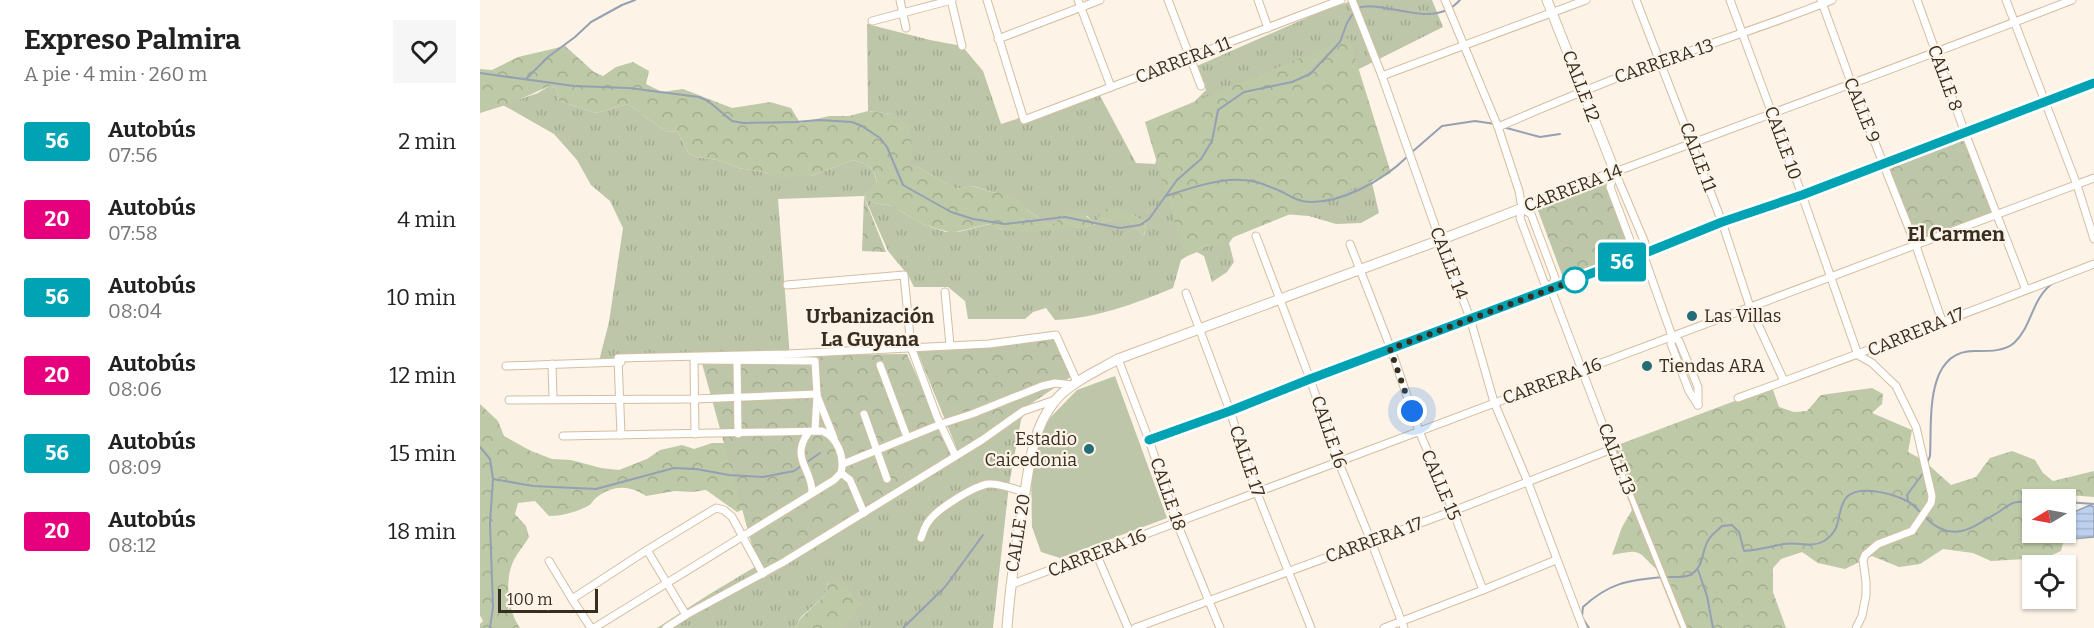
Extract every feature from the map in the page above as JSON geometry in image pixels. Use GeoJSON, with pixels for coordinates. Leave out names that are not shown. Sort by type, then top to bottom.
{"type":"FeatureCollection","features":[{"type":"Feature","properties":{"kind":"main road","name":"CALLE 12"},"geometry":{"type":"LineString","coordinates":[[1547,0],[1615,172]]}},
{"type":"Feature","properties":{"kind":"main road","name":"CARRERA 14"},"geometry":{"type":"LineString","coordinates":[[1075,384],[1118,359],[1440,240],[1615,172]]}},
{"type":"Feature","properties":{"kind":"main road","name":"CALLE 20"},"geometry":{"type":"LineString","coordinates":[[1006,628],[1010,585],[1038,426],[1055,400],[1075,384]]}},
{"type":"Feature","properties":{"kind":"street"},"geometry":{"type":"LineString","coordinates":[[900,0],[906,28]]}},
{"type":"Feature","properties":{"kind":"street"},"geometry":{"type":"LineString","coordinates":[[872,21],[952,0],[962,46]]}},
{"type":"Feature","properties":{"kind":"street"},"geometry":{"type":"LineString","coordinates":[[987,0],[998,39],[1079,4],[1100,0]]}},
{"type":"Feature","properties":{"kind":"street"},"geometry":{"type":"LineString","coordinates":[[1168,0],[1201,86]]}},
{"type":"Feature","properties":{"kind":"street"},"geometry":{"type":"LineString","coordinates":[[1258,0],[1268,28]]}},
{"type":"Feature","properties":{"kind":"street","name":"CARRERA 11"},"geometry":{"type":"LineString","coordinates":[[998,39],[1024,120],[1341,0]]}},
{"type":"Feature","properties":{"kind":"street","name":"CALLE 14"},"geometry":{"type":"LineString","coordinates":[[1352,0],[1470,318],[1494,402],[1527,480],[1583,628]]}},
{"type":"Feature","properties":{"kind":"street","name":"CALLE 13"},"geometry":{"type":"LineString","coordinates":[[1445,0],[1498,127],[1519,191],[1522,208],[1520,218],[1544,282],[1551,289],[1684,628]]}},
{"type":"Feature","properties":{"kind":"street"},"geometry":{"type":"LineString","coordinates":[[1382,76],[1586,0]]}},
{"type":"Feature","properties":{"kind":"street","name":"CALLE 11"},"geometry":{"type":"LineString","coordinates":[[1636,0],[1722,222],[1750,306],[1784,381]]}},
{"type":"Feature","properties":{"kind":"street","name":"CALLE 10"},"geometry":{"type":"LineString","coordinates":[[1730,0],[1858,355]]}},
{"type":"Feature","properties":{"kind":"street","name":"CARRERA 13"},"geometry":{"type":"LineString","coordinates":[[1498,127],[1661,61],[1742,35],[1832,0]]}},
{"type":"Feature","properties":{"kind":"street","name":"CALLE 8"},"geometry":{"type":"LineString","coordinates":[[1917,0],[1965,133],[2026,290]]}},
{"type":"Feature","properties":{"kind":"street"},"geometry":{"type":"LineString","coordinates":[[2006,0],[2077,184],[2094,239]]}},
{"type":"Feature","properties":{"kind":"street","name":"CARRERA 14"},"geometry":{"type":"LineString","coordinates":[[1615,172],[1852,85],[2072,0]]}},
{"type":"Feature","properties":{"kind":"street","name":"CALLE 9"},"geometry":{"type":"LineString","coordinates":[[1822,2],[1852,85],[1916,246],[1942,321]]}},
{"type":"Feature","properties":{"kind":"street"},"geometry":{"type":"LineString","coordinates":[[1079,4],[1111,87]]}},
{"type":"Feature","properties":{"kind":"street"},"geometry":{"type":"LineString","coordinates":[[1149,440],[2094,83]]}},
{"type":"Feature","properties":{"kind":"street","name":"CALLE 12"},"geometry":{"type":"LineString","coordinates":[[1615,172],[1610,187],[1633,248],[1643,254]]}},
{"type":"Feature","properties":{"kind":"street","name":"CALLE 12"},"geometry":{"type":"LineString","coordinates":[[1615,172],[1645,243],[1643,254],[1672,336],[1671,344],[1689,391],[1698,405],[1698,387],[1679,341],[1672,336]]}},
{"type":"Feature","properties":{"kind":"street","name":"CARRERA 16"},"geometry":{"type":"LineString","coordinates":[[1010,585],[2094,178]]}},
{"type":"Feature","properties":{"kind":"street","name":"CALLE 13"},"geometry":{"type":"LineString","coordinates":[[1522,208],[1531,214],[1555,278],[1551,289]]}},
{"type":"Feature","properties":{"kind":"street","name":"CALLE 16"},"geometry":{"type":"LineString","coordinates":[[1256,236],[1339,463],[1403,625]]}},
{"type":"Feature","properties":{"kind":"street","name":"CALLE 15"},"geometry":{"type":"LineString","coordinates":[[1350,244],[1419,431],[1483,590]]}},
{"type":"Feature","properties":{"kind":"street","name":"CARRERA 17"},"geometry":{"type":"LineString","coordinates":[[1737,398],[1858,355],[2094,264]]}},
{"type":"Feature","properties":{"kind":"street"},"geometry":{"type":"LineString","coordinates":[[787,285],[904,275],[911,347],[955,455]]}},
{"type":"Feature","properties":{"kind":"street"},"geometry":{"type":"LineString","coordinates":[[945,292],[950,345]]}},
{"type":"Feature","properties":{"kind":"street","name":"CALLE 17"},"geometry":{"type":"LineString","coordinates":[[1186,293],[1230,411],[1257,493],[1290,570],[1311,628]]}},
{"type":"Feature","properties":{"kind":"street"},"geometry":{"type":"LineString","coordinates":[[621,435],[618,357],[788,354],[988,344],[1056,335],[1075,384],[1055,383],[1042,386],[876,449],[843,464]]}},
{"type":"Feature","properties":{"kind":"street"},"geometry":{"type":"LineString","coordinates":[[1856,628],[1862,616],[1866,595],[1864,555],[1878,544],[1912,531],[1931,503],[1932,496],[1916,427],[1896,386],[1872,363],[1858,355]]}},
{"type":"Feature","properties":{"kind":"street","name":"CALLE 18"},"geometry":{"type":"LineString","coordinates":[[1118,359],[1177,523],[1220,628]]}},
{"type":"Feature","properties":{"kind":"street"},"geometry":{"type":"LineString","coordinates":[[694,360],[695,434]]}},
{"type":"Feature","properties":{"kind":"street"},"geometry":{"type":"LineString","coordinates":[[506,366],[694,360],[815,361],[817,364],[817,394],[812,431],[802,442]]}},
{"type":"Feature","properties":{"kind":"street"},"geometry":{"type":"LineString","coordinates":[[737,361],[738,434]]}},
{"type":"Feature","properties":{"kind":"street"},"geometry":{"type":"LineString","coordinates":[[552,364],[553,398]]}},
{"type":"Feature","properties":{"kind":"street"},"geometry":{"type":"LineString","coordinates":[[880,365],[907,437]]}},
{"type":"Feature","properties":{"kind":"street"},"geometry":{"type":"LineString","coordinates":[[509,400],[695,399],[817,394]]}},
{"type":"Feature","properties":{"kind":"street"},"geometry":{"type":"LineString","coordinates":[[549,561],[593,628],[826,485],[841,473],[843,464],[817,394]]}},
{"type":"Feature","properties":{"kind":"street"},"geometry":{"type":"LineString","coordinates":[[666,628],[763,574],[864,513],[982,440],[1023,411],[1055,400]]}},
{"type":"Feature","properties":{"kind":"street"},"geometry":{"type":"LineString","coordinates":[[864,414],[887,479]]}},
{"type":"Feature","properties":{"kind":"street"},"geometry":{"type":"LineString","coordinates":[[563,436],[812,431],[830,435],[835,440]]}},
{"type":"Feature","properties":{"kind":"street"},"geometry":{"type":"LineString","coordinates":[[795,433],[802,442],[802,463],[812,481],[813,492]]}},
{"type":"Feature","properties":{"kind":"street","name":"CARRERA 17"},"geometry":{"type":"LineString","coordinates":[[1135,628],[1453,511],[1527,480],[1612,449]]}},
{"type":"Feature","properties":{"kind":"street"},"geometry":{"type":"LineString","coordinates":[[841,473],[850,480],[864,513]]}},
{"type":"Feature","properties":{"kind":"street"},"geometry":{"type":"LineString","coordinates":[[812,481],[826,485]]}},
{"type":"Feature","properties":{"kind":"street"},"geometry":{"type":"LineString","coordinates":[[921,538],[929,520],[963,494],[978,487],[995,484],[1025,492]]}},
{"type":"Feature","properties":{"kind":"street"},"geometry":{"type":"LineString","coordinates":[[572,599],[716,508],[724,510],[732,518],[763,574]]}},
{"type":"Feature","properties":{"kind":"street"},"geometry":{"type":"LineString","coordinates":[[647,550],[686,615]]}},
{"type":"Feature","properties":{"kind":"street"},"geometry":{"type":"LineString","coordinates":[[1096,553],[1128,628]]}},
{"type":"Feature","properties":{"kind":"street"},"geometry":{"type":"LineString","coordinates":[[1384,628],[1403,625],[1556,560]]}},
{"type":"Feature","properties":{"kind":"green space"},"geometry":{"type":"Polygon","coordinates":[[[1354,0],[1432,0],[1443,27],[1347,75],[1379,213],[1361,223],[1336,224],[1309,216],[1284,214],[1237,232],[1229,243],[1234,262],[1227,272],[1212,282],[1204,256],[1195,251],[1181,260],[1173,288],[1115,309],[1071,319],[1055,320],[1046,308],[1033,312],[1025,319],[968,319],[965,301],[948,287],[914,287],[908,275],[888,251],[864,196],[874,203],[892,206],[924,225],[946,232],[958,232],[990,224],[1002,230],[1085,227],[1112,220],[1129,220],[1144,236],[1146,224],[1126,212],[1109,210],[1103,211],[1098,220],[1093,222],[1087,216],[1065,214],[1050,226],[1005,194],[973,186],[956,189],[916,166],[908,166],[892,114],[868,111],[867,24],[962,46],[983,71],[1001,124],[1098,92],[1136,163],[1155,164],[1168,128],[1206,90],[1197,66],[1320,12],[1354,0]]]}},
{"type":"Feature","properties":{"kind":"green space"},"geometry":{"type":"Polygon","coordinates":[[[1349,38],[1391,173],[1185,257],[1145,122],[1349,38]]]}},
{"type":"Feature","properties":{"kind":"green space"},"geometry":{"type":"Polygon","coordinates":[[[565,46],[594,72],[603,76],[616,67],[633,62],[649,71],[646,84],[662,92],[683,89],[732,108],[770,102],[791,108],[800,123],[829,116],[849,116],[868,111],[892,114],[908,124],[913,151],[908,166],[916,166],[956,189],[972,186],[991,192],[1005,193],[1021,200],[1026,209],[1050,226],[1065,214],[1081,212],[1093,222],[1098,220],[1106,209],[1118,209],[1146,224],[1144,236],[1129,220],[1112,220],[1085,227],[1025,233],[1002,230],[989,224],[952,233],[924,225],[892,206],[874,203],[864,196],[877,183],[870,167],[863,163],[853,160],[811,176],[783,178],[738,168],[718,160],[689,154],[677,131],[666,132],[628,104],[596,113],[559,101],[556,88],[549,86],[512,103],[480,113],[480,69],[492,70],[518,57],[565,46]]]}},
{"type":"Feature","properties":{"kind":"green space"},"geometry":{"type":"Polygon","coordinates":[[[549,86],[556,88],[559,101],[596,113],[628,104],[666,132],[677,131],[689,154],[771,175],[811,176],[853,160],[870,167],[876,178],[877,184],[864,196],[778,199],[790,358],[599,361],[609,322],[623,228],[610,201],[591,185],[577,160],[554,134],[503,105],[538,93],[549,86]]]}},
{"type":"Feature","properties":{"kind":"green space"},"geometry":{"type":"Polygon","coordinates":[[[1965,133],[1997,214],[1916,246],[1884,163],[1965,133]]]}},
{"type":"Feature","properties":{"kind":"green space"},"geometry":{"type":"Polygon","coordinates":[[[1605,183],[1632,254],[1564,280],[1537,208],[1605,183]]]}},
{"type":"Feature","properties":{"kind":"green space"},"geometry":{"type":"Polygon","coordinates":[[[864,197],[886,252],[862,251],[864,197]]]}},
{"type":"Feature","properties":{"kind":"green space"},"geometry":{"type":"Polygon","coordinates":[[[1054,337],[1072,376],[957,449],[917,351],[988,346],[1054,337]]]}},
{"type":"Feature","properties":{"kind":"green space"},"geometry":{"type":"Polygon","coordinates":[[[907,354],[951,453],[759,571],[700,356],[907,354]]]}},
{"type":"Feature","properties":{"kind":"green space","name":"Estadio Caicedonia"},"geometry":{"type":"Polygon","coordinates":[[[1115,376],[1167,518],[1060,558],[1041,552],[1032,527],[1031,471],[1042,426],[1077,390],[1115,376]]]}},
{"type":"Feature","properties":{"kind":"green space"},"geometry":{"type":"Polygon","coordinates":[[[1772,387],[1779,407],[1794,412],[1807,411],[1821,395],[1872,388],[1883,394],[1882,404],[1872,413],[1912,430],[1908,452],[1923,460],[1951,485],[1976,477],[1990,458],[2012,451],[2035,460],[2043,473],[2053,481],[2094,471],[2094,497],[2076,496],[2076,489],[2022,489],[2022,543],[2063,543],[2061,551],[2052,555],[2022,555],[2022,559],[1991,561],[1973,553],[1943,549],[1920,564],[1899,567],[1872,556],[1845,569],[1818,563],[1802,552],[1781,559],[1773,568],[1773,592],[1786,628],[1682,628],[1674,594],[1660,573],[1638,553],[1612,555],[1622,527],[1632,510],[1615,446],[1772,387]]]}},
{"type":"Feature","properties":{"kind":"green space"},"geometry":{"type":"Polygon","coordinates":[[[1031,400],[1021,420],[1009,485],[993,628],[843,628],[860,604],[828,582],[825,595],[800,618],[795,628],[657,628],[708,595],[1031,400]]]}},
{"type":"Feature","properties":{"kind":"green space"},"geometry":{"type":"Polygon","coordinates":[[[480,404],[498,421],[504,436],[531,451],[552,459],[571,460],[601,468],[619,470],[647,459],[660,450],[682,445],[694,449],[712,443],[727,443],[752,506],[737,512],[706,490],[675,491],[646,496],[628,488],[609,490],[586,507],[559,515],[549,516],[535,501],[518,503],[515,514],[526,526],[529,537],[517,555],[509,574],[508,593],[512,612],[520,628],[480,628],[483,621],[480,615],[480,404]]]}},
{"type":"Feature","properties":{"kind":"green space"},"geometry":{"type":"Polygon","coordinates":[[[835,581],[849,588],[860,605],[843,628],[795,628],[800,619],[825,595],[828,582],[835,581]]]}},
{"type":"Feature","properties":{"kind":"water"},"geometry":{"type":"Polygon","coordinates":[[[2090,505],[2094,507],[2094,537],[2076,539],[2076,511],[2090,505]]]}},
{"type":"Feature","properties":{"kind":"waterway"},"geometry":{"type":"LineString","coordinates":[[526,79],[548,57],[591,22],[635,0]]}},
{"type":"Feature","properties":{"kind":"waterway"},"geometry":{"type":"LineString","coordinates":[[1357,8],[1368,6],[1426,14],[1449,9],[1460,0]]}},
{"type":"Feature","properties":{"kind":"waterway"},"geometry":{"type":"LineString","coordinates":[[480,73],[574,86],[629,88],[699,97],[708,101],[732,121],[743,123],[819,120],[852,122],[880,138],[887,147],[903,185],[951,212],[973,219],[1005,224],[1065,217],[1120,228],[1140,225],[1149,219],[1177,180],[1201,159],[1212,141],[1218,110],[1244,92],[1292,82],[1310,74],[1340,42],[1354,12]]}},
{"type":"Feature","properties":{"kind":"waterway"},"geometry":{"type":"LineString","coordinates":[[1412,152],[1442,126],[1475,121],[1495,124]]}},
{"type":"Feature","properties":{"kind":"waterway"},"geometry":{"type":"LineString","coordinates":[[1503,127],[1540,137],[1560,134]]}},
{"type":"Feature","properties":{"kind":"waterway"},"geometry":{"type":"LineString","coordinates":[[1166,196],[1214,182],[1242,180],[1266,185],[1302,201],[1330,200],[1359,190],[1386,174],[1408,156]]}},
{"type":"Feature","properties":{"kind":"waterway"},"geometry":{"type":"LineString","coordinates":[[1927,464],[1930,456],[1934,391],[1946,363],[1958,354],[2010,346],[2025,328],[2040,297],[2053,283]]}},
{"type":"Feature","properties":{"kind":"waterway"},"geometry":{"type":"LineString","coordinates":[[480,447],[490,459],[493,479],[490,523],[493,607],[490,628]]}},
{"type":"Feature","properties":{"kind":"waterway"},"geometry":{"type":"LineString","coordinates":[[493,479],[533,486],[596,489],[674,468],[763,477],[794,471],[820,453]]}},
{"type":"Feature","properties":{"kind":"waterway"},"geometry":{"type":"LineString","coordinates":[[1908,500],[1907,495],[1924,472]]}},
{"type":"Feature","properties":{"kind":"waterway"},"geometry":{"type":"LineString","coordinates":[[1589,628],[1582,617],[1583,607],[1592,599],[1629,581],[1690,575],[1698,568],[1709,539],[1722,526],[1732,525],[1739,532],[1744,551],[1789,543],[1809,545],[1824,541],[1834,532],[1844,501],[1856,492],[1874,491],[1893,495],[1909,502],[1921,513]]}},
{"type":"Feature","properties":{"kind":"waterway"},"geometry":{"type":"LineString","coordinates":[[1925,517],[1943,530],[1961,531],[1978,524],[2013,503],[2022,502]]}},
{"type":"Feature","properties":{"kind":"waterway"},"geometry":{"type":"LineString","coordinates":[[2076,503],[2094,504]]}},
{"type":"Feature","properties":{"kind":"waterway"},"geometry":{"type":"LineString","coordinates":[[903,628],[945,587],[983,535]]}},
{"type":"Feature","properties":{"kind":"waterway"},"geometry":{"type":"LineString","coordinates":[[1698,570],[1707,596],[1713,628]]}},
{"type":"Feature","properties":{"kind":"bus line","name":"56"},"geometry":{"type":"LineString","coordinates":[[1149,440],[2094,83]]}},
{"type":"Feature","properties":{"kind":"place","name":"Las Villas"},"geometry":{"type":"Point","coordinates":[1692,316]}},
{"type":"Feature","properties":{"kind":"place","name":"Tiendas ARA"},"geometry":{"type":"Point","coordinates":[1647,366]}},
{"type":"Feature","properties":{"kind":"place","name":"Estadio Caicedonia"},"geometry":{"type":"Point","coordinates":[1089,449]}},
{"type":"Feature","properties":{"kind":"district","name":"El Carmen"},"geometry":{"type":"Point","coordinates":[1956,234]}},
{"type":"Feature","properties":{"kind":"district","name":"Urbanización La Guyana"},"geometry":{"type":"Point","coordinates":[870,328]}},
{"type":"Feature","properties":{"kind":"route"},"geometry":{"type":"LineString","coordinates":[[1412,411],[1390,349],[1575,280]]}}]}
